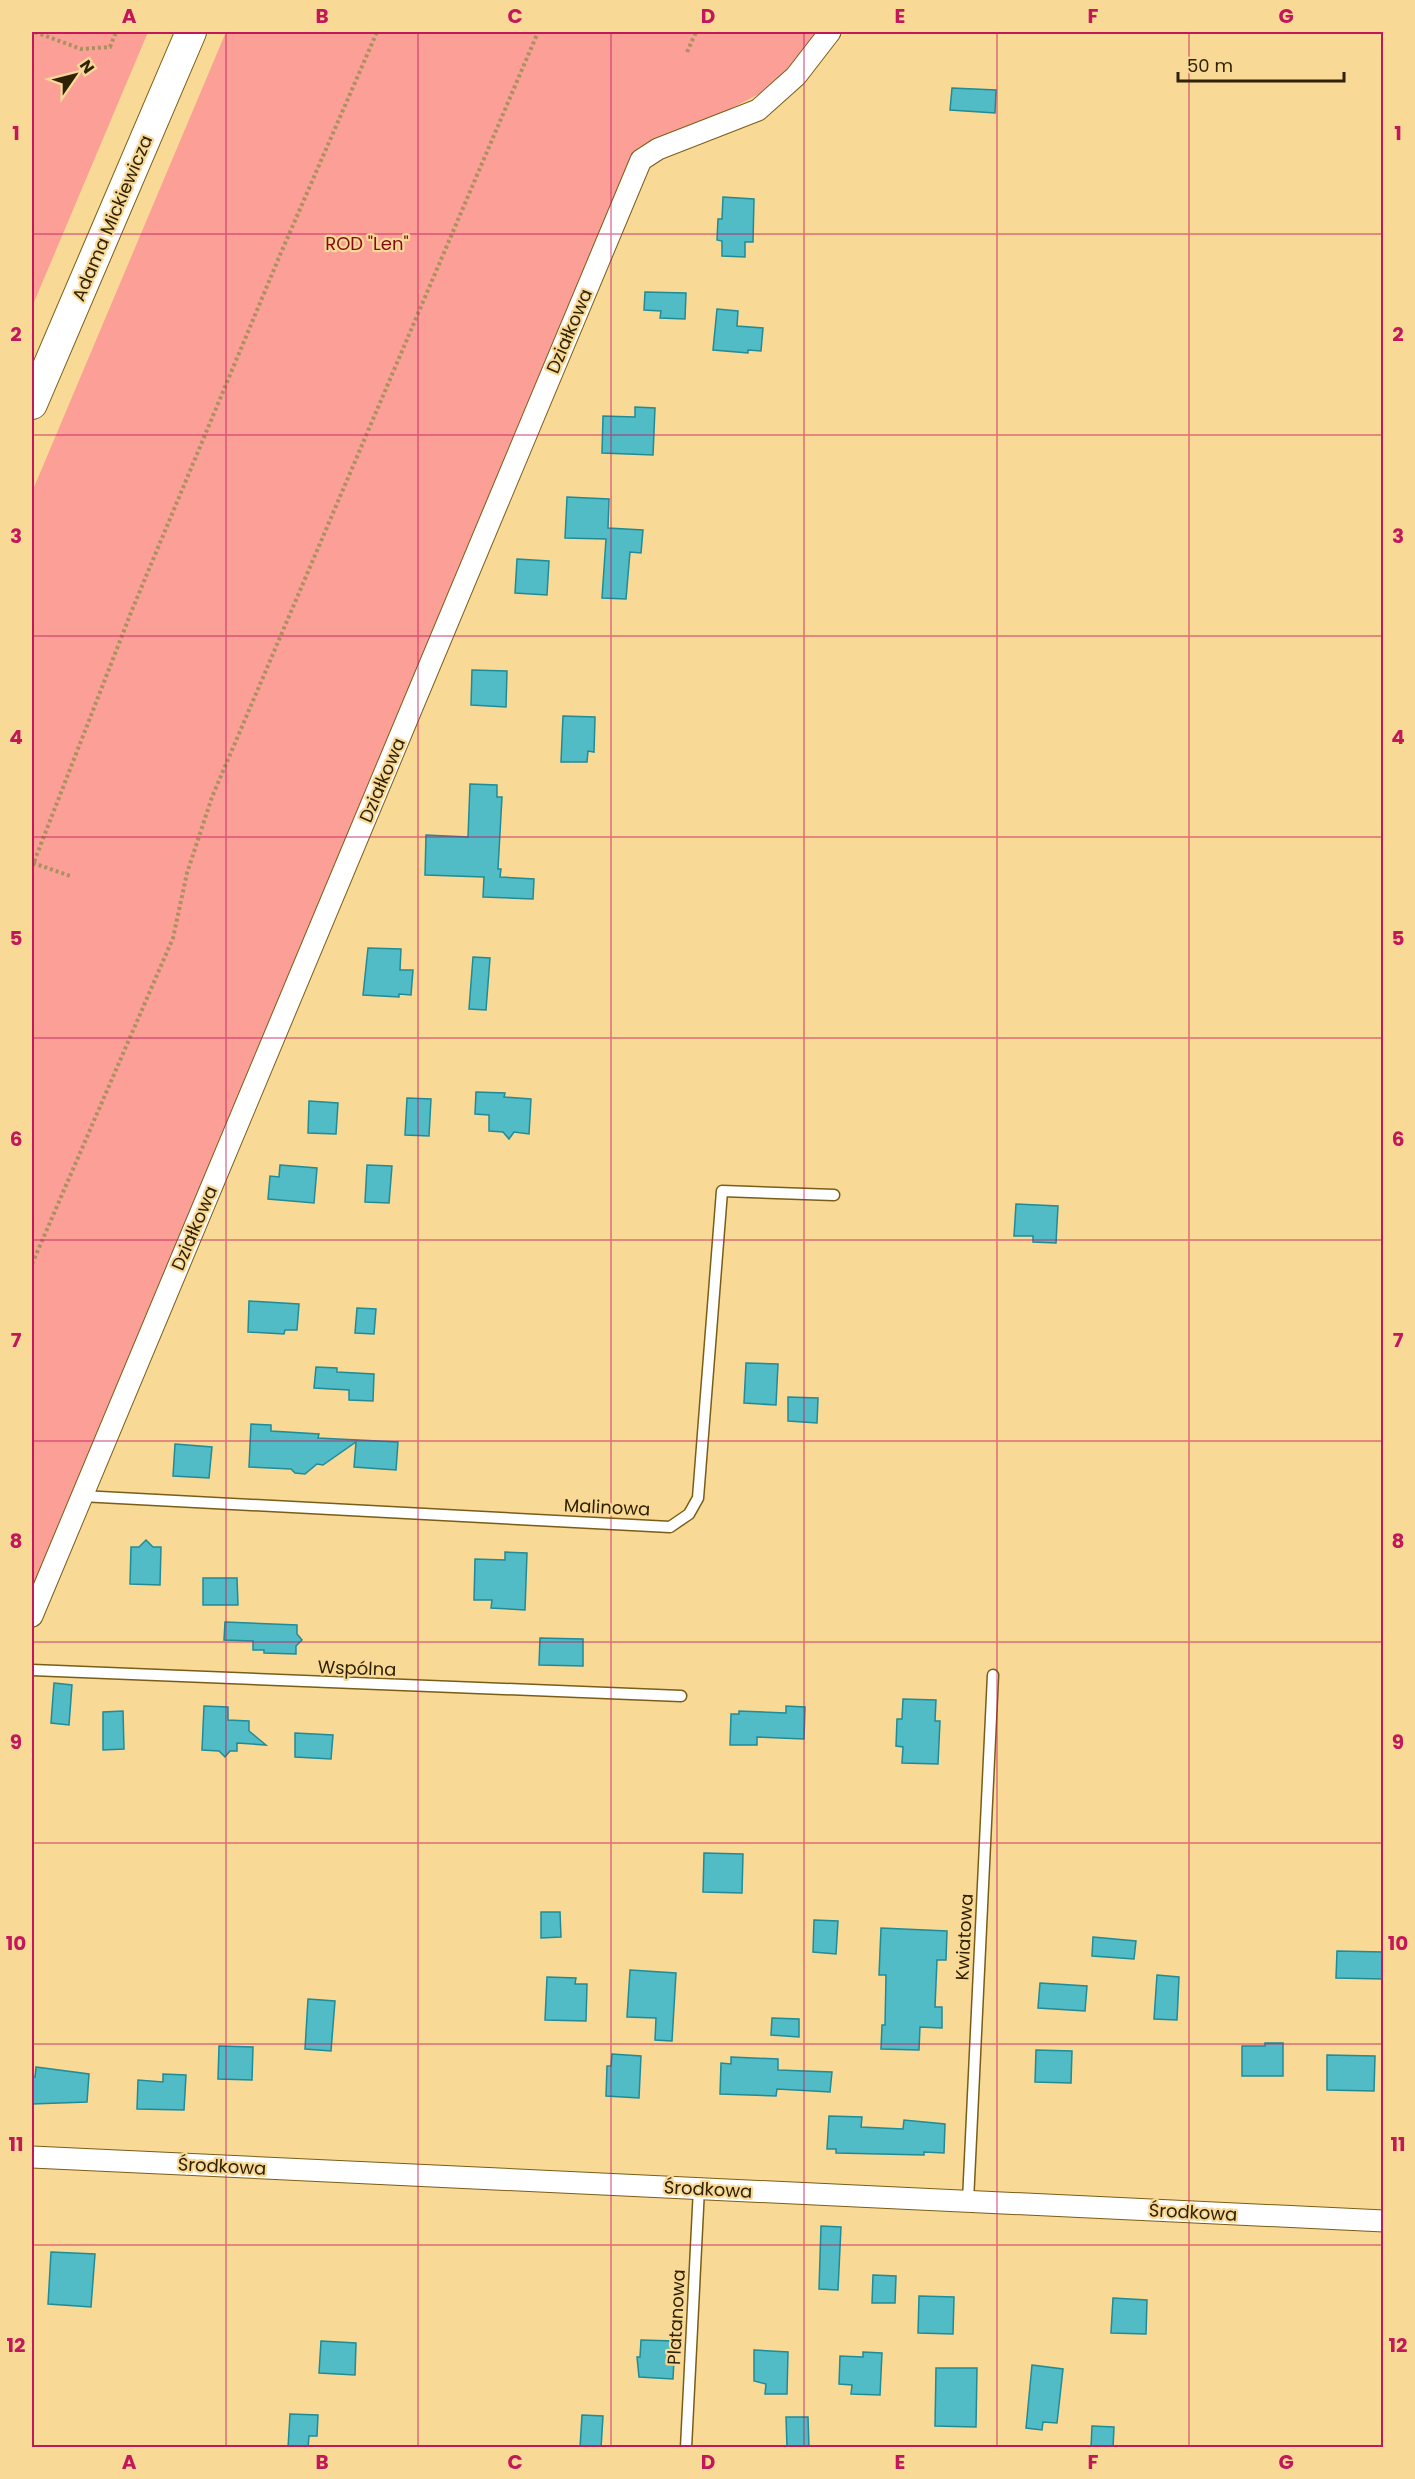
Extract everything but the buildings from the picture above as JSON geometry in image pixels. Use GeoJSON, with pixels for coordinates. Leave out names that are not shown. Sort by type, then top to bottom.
{"type":"FeatureCollection","features":[{"type":"Feature","properties":{"kind":"street","name":"Adama Mickiewicza"},"geometry":{"type":"LineString","coordinates":[[32,404],[191,32]]}},
{"type":"Feature","properties":{"kind":"street","name":"Działkowa"},"geometry":{"type":"LineString","coordinates":[[32,1616],[641,160],[658,149],[758,110],[796,76],[830,32]]}},
{"type":"Feature","properties":{"kind":"street","name":"Środkowa"},"geometry":{"type":"LineString","coordinates":[[32,2157],[1383,2221]]}},
{"type":"Feature","properties":{"kind":"lane","name":"Malinowa"},"geometry":{"type":"LineString","coordinates":[[81,1496],[670,1527],[689,1514],[698,1498],[722,1191],[834,1195]]}},
{"type":"Feature","properties":{"kind":"lane","name":"Wspólna"},"geometry":{"type":"LineString","coordinates":[[32,1670],[681,1696]]}},
{"type":"Feature","properties":{"kind":"lane","name":"Kwiatowa"},"geometry":{"type":"LineString","coordinates":[[968,2201],[993,1675]]}},
{"type":"Feature","properties":{"kind":"lane","name":"Platanowa"},"geometry":{"type":"LineString","coordinates":[[686,2448],[699,2188]]}},
{"type":"Feature","properties":{"kind":"path"},"geometry":{"type":"LineString","coordinates":[[35,32],[81,49],[110,47],[116,32]]}},
{"type":"Feature","properties":{"kind":"path"},"geometry":{"type":"LineString","coordinates":[[70,876],[32,865],[132,610],[280,255],[377,32]]}},
{"type":"Feature","properties":{"kind":"path"},"geometry":{"type":"LineString","coordinates":[[32,1264],[173,938],[187,873],[212,797],[538,32]]}},
{"type":"Feature","properties":{"kind":"path"},"geometry":{"type":"LineString","coordinates":[[687,52],[696,32]]}},
{"type":"Feature","properties":{"kind":"green space"},"geometry":{"type":"Polygon","coordinates":[[[32,32],[148,32],[32,307],[32,32]]]}},
{"type":"Feature","properties":{"kind":"green space","name":"ROD \"Len\""},"geometry":{"type":"Polygon","coordinates":[[[226,32],[816,32],[778,84],[692,129],[639,147],[465,552],[32,1593],[32,492],[226,32]]]}}]}
